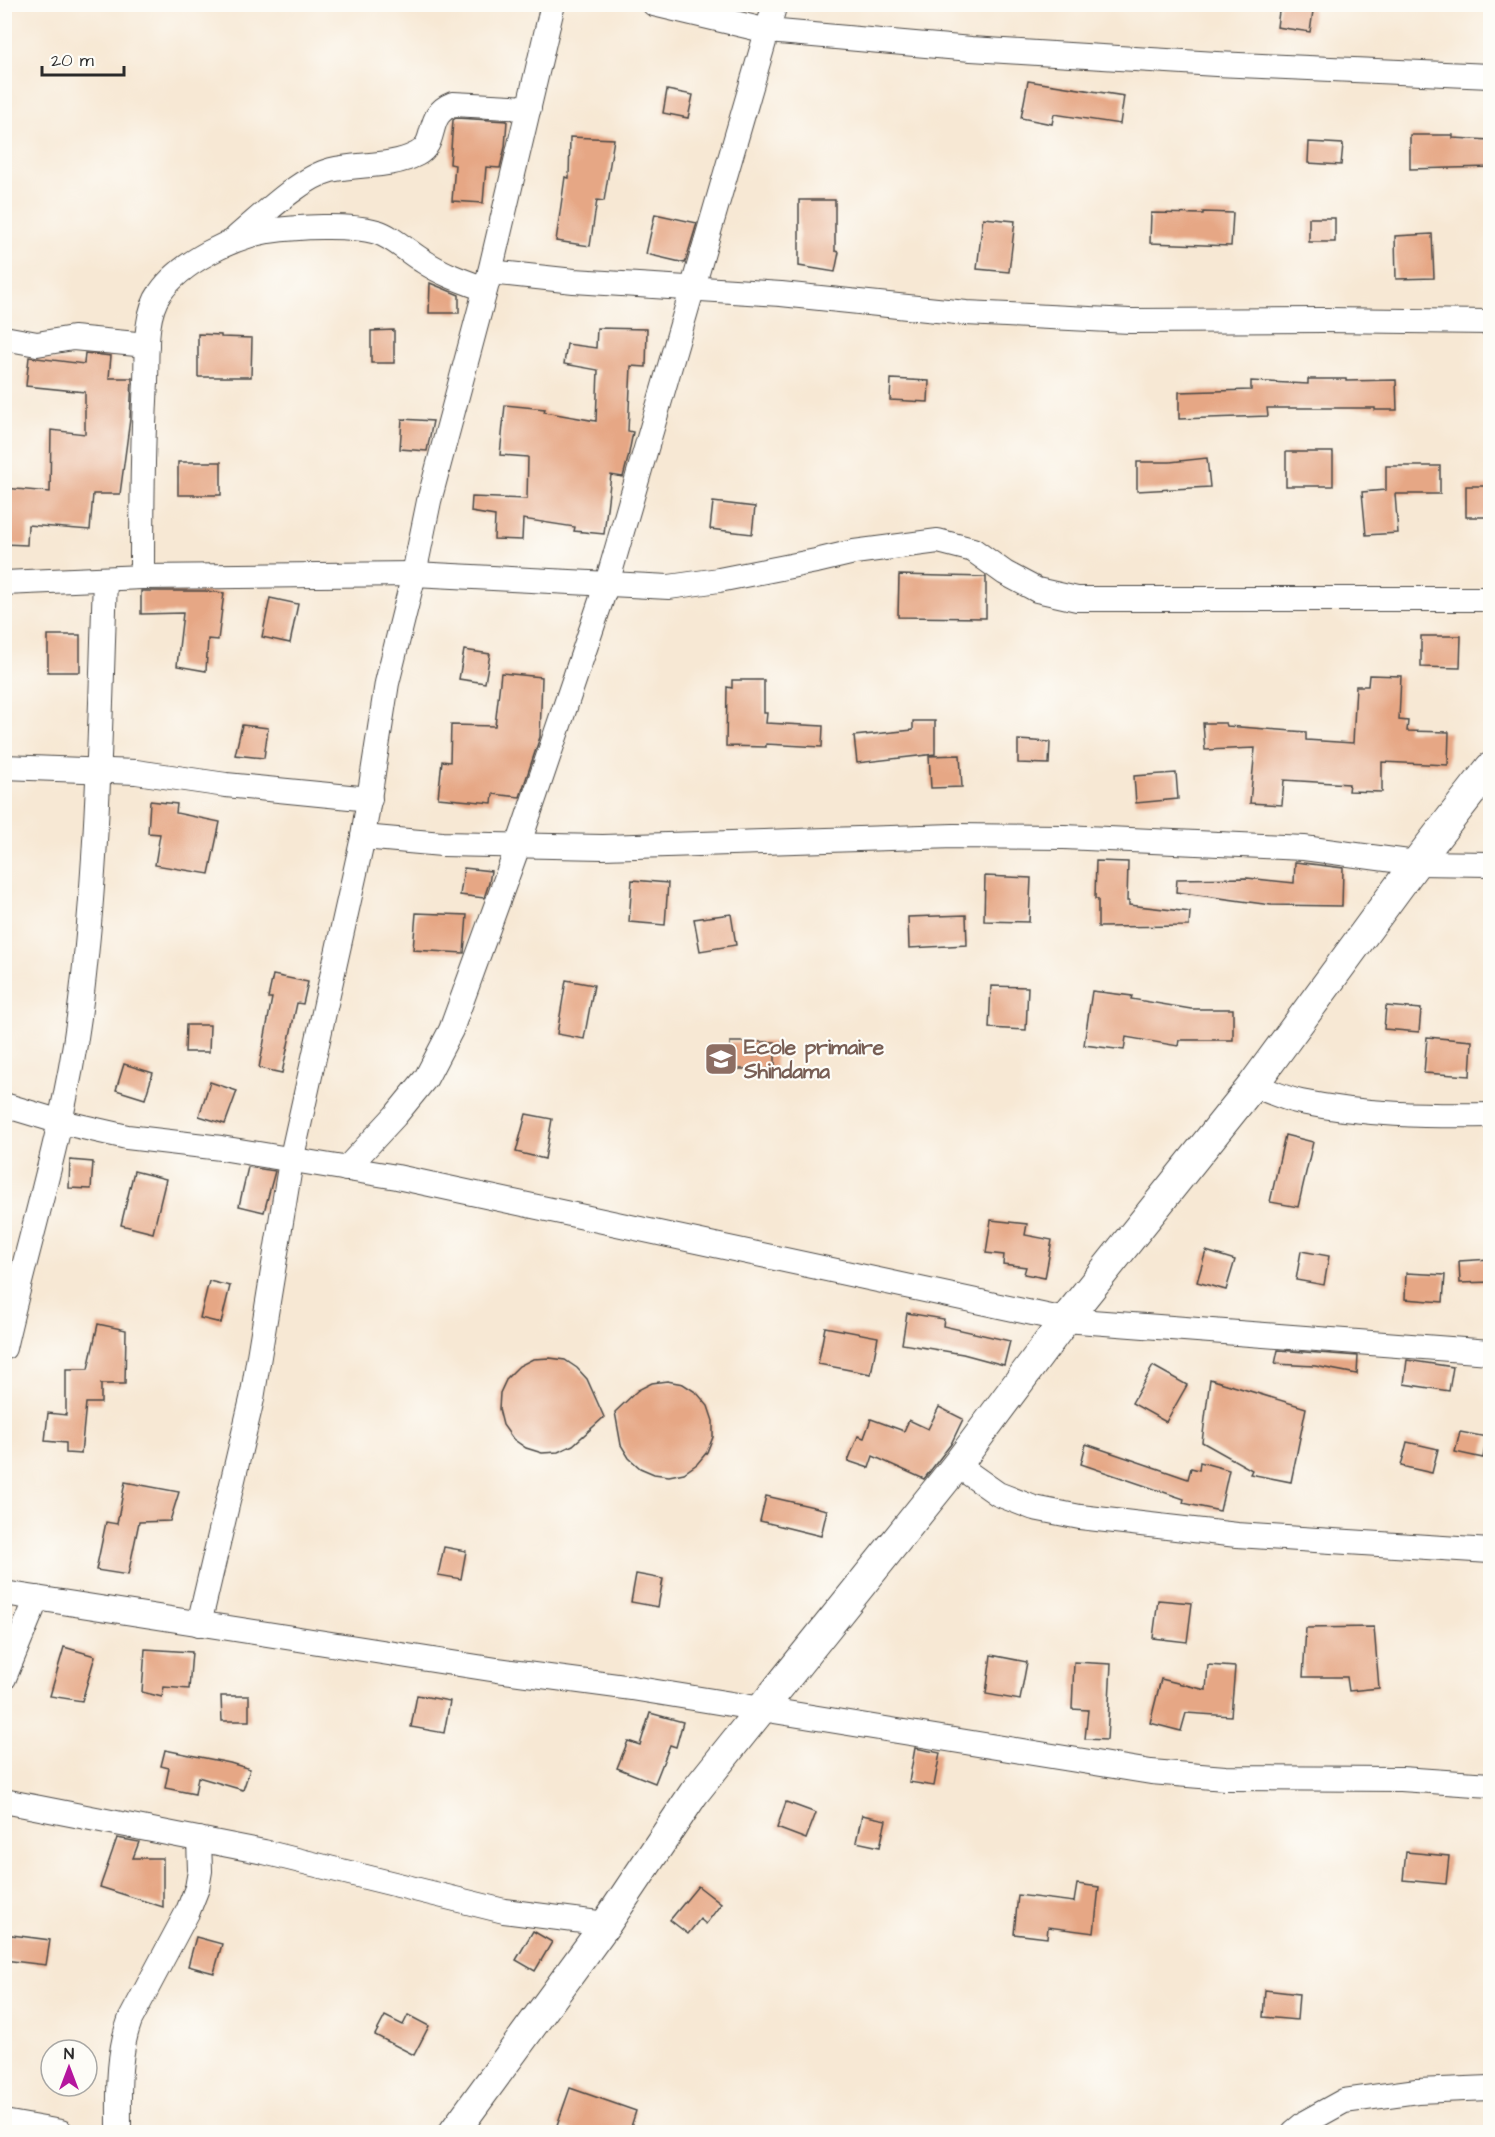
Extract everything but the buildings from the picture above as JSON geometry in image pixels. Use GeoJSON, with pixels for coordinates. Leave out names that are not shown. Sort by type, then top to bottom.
{"type":"FeatureCollection","features":[{"type":"Feature","properties":{"kind":"street"},"geometry":{"type":"LineString","coordinates":[[199,1623],[252,1399],[291,1161],[363,837],[387,683],[429,501],[487,281],[553,4]]}},
{"type":"Feature","properties":{"kind":"street"},"geometry":{"type":"LineString","coordinates":[[654,4],[768,31],[971,50],[1491,76]]}},
{"type":"Feature","properties":{"kind":"street"},"geometry":{"type":"LineString","coordinates":[[346,1169],[395,1116],[426,1078],[451,1030],[518,846],[607,583],[775,4]]}},
{"type":"Feature","properties":{"kind":"street"},"geometry":{"type":"LineString","coordinates":[[142,577],[142,479],[147,345],[149,321],[159,293],[182,270],[233,240],[276,204],[324,172],[394,162],[419,153],[428,141],[436,117],[446,107],[453,104],[529,108]]}},
{"type":"Feature","properties":{"kind":"street"},"geometry":{"type":"LineString","coordinates":[[233,240],[279,230],[364,229],[390,238],[450,277],[487,281],[574,280],[781,294],[966,314],[1130,321],[1491,322]]}},
{"type":"Feature","properties":{"kind":"street"},"geometry":{"type":"LineString","coordinates":[[4,338],[37,344],[73,338],[147,345]]}},
{"type":"Feature","properties":{"kind":"street"},"geometry":{"type":"LineString","coordinates":[[4,583],[142,577],[414,574],[669,587],[719,580],[854,552],[938,541],[973,550],[1005,573],[1036,590],[1077,599],[1491,599]]}},
{"type":"Feature","properties":{"kind":"street"},"geometry":{"type":"LineString","coordinates":[[4,1348],[61,1122],[79,1018],[95,850],[105,579]]}},
{"type":"Feature","properties":{"kind":"street"},"geometry":{"type":"LineString","coordinates":[[4,767],[136,772],[226,785],[370,799]]}},
{"type":"Feature","properties":{"kind":"street"},"geometry":{"type":"LineString","coordinates":[[458,2132],[606,1924],[694,1793],[957,1465],[1065,1320],[1253,1085],[1416,863],[1491,768]]}},
{"type":"Feature","properties":{"kind":"street"},"geometry":{"type":"LineString","coordinates":[[363,837],[442,844],[603,847],[954,836],[1064,837],[1304,848],[1416,863],[1491,864]]}},
{"type":"Feature","properties":{"kind":"street"},"geometry":{"type":"LineString","coordinates":[[1253,1085],[1299,1102],[1342,1109],[1396,1115],[1491,1115]]}},
{"type":"Feature","properties":{"kind":"street"},"geometry":{"type":"LineString","coordinates":[[4,1105],[61,1122],[127,1137],[221,1148],[397,1177],[1065,1320],[1491,1352]]}},
{"type":"Feature","properties":{"kind":"street"},"geometry":{"type":"LineString","coordinates":[[957,1465],[998,1494],[1034,1508],[1080,1517],[1237,1535],[1491,1551]]}},
{"type":"Feature","properties":{"kind":"street"},"geometry":{"type":"LineString","coordinates":[[4,1593],[760,1709],[1151,1772],[1225,1778],[1401,1779],[1491,1785]]}},
{"type":"Feature","properties":{"kind":"street"},"geometry":{"type":"LineString","coordinates":[[4,1678],[37,1598]]}},
{"type":"Feature","properties":{"kind":"street"},"geometry":{"type":"LineString","coordinates":[[4,1801],[287,1857],[504,1911],[606,1924]]}},
{"type":"Feature","properties":{"kind":"street"},"geometry":{"type":"LineString","coordinates":[[119,2133],[119,2096],[124,2036],[130,2020],[188,1911],[197,1888],[200,1871],[199,1839]]}},
{"type":"Feature","properties":{"kind":"street"},"geometry":{"type":"LineString","coordinates":[[1294,2133],[1306,2122],[1344,2101],[1417,2091],[1491,2088]]}},
{"type":"Feature","properties":{"kind":"street"},"geometry":{"type":"LineString","coordinates":[[4,2122],[61,2133]]}},
{"type":"Feature","properties":{"kind":"place","name":"Ecole primaire Shindama"},"geometry":{"type":"Point","coordinates":[721,1059]}}]}
